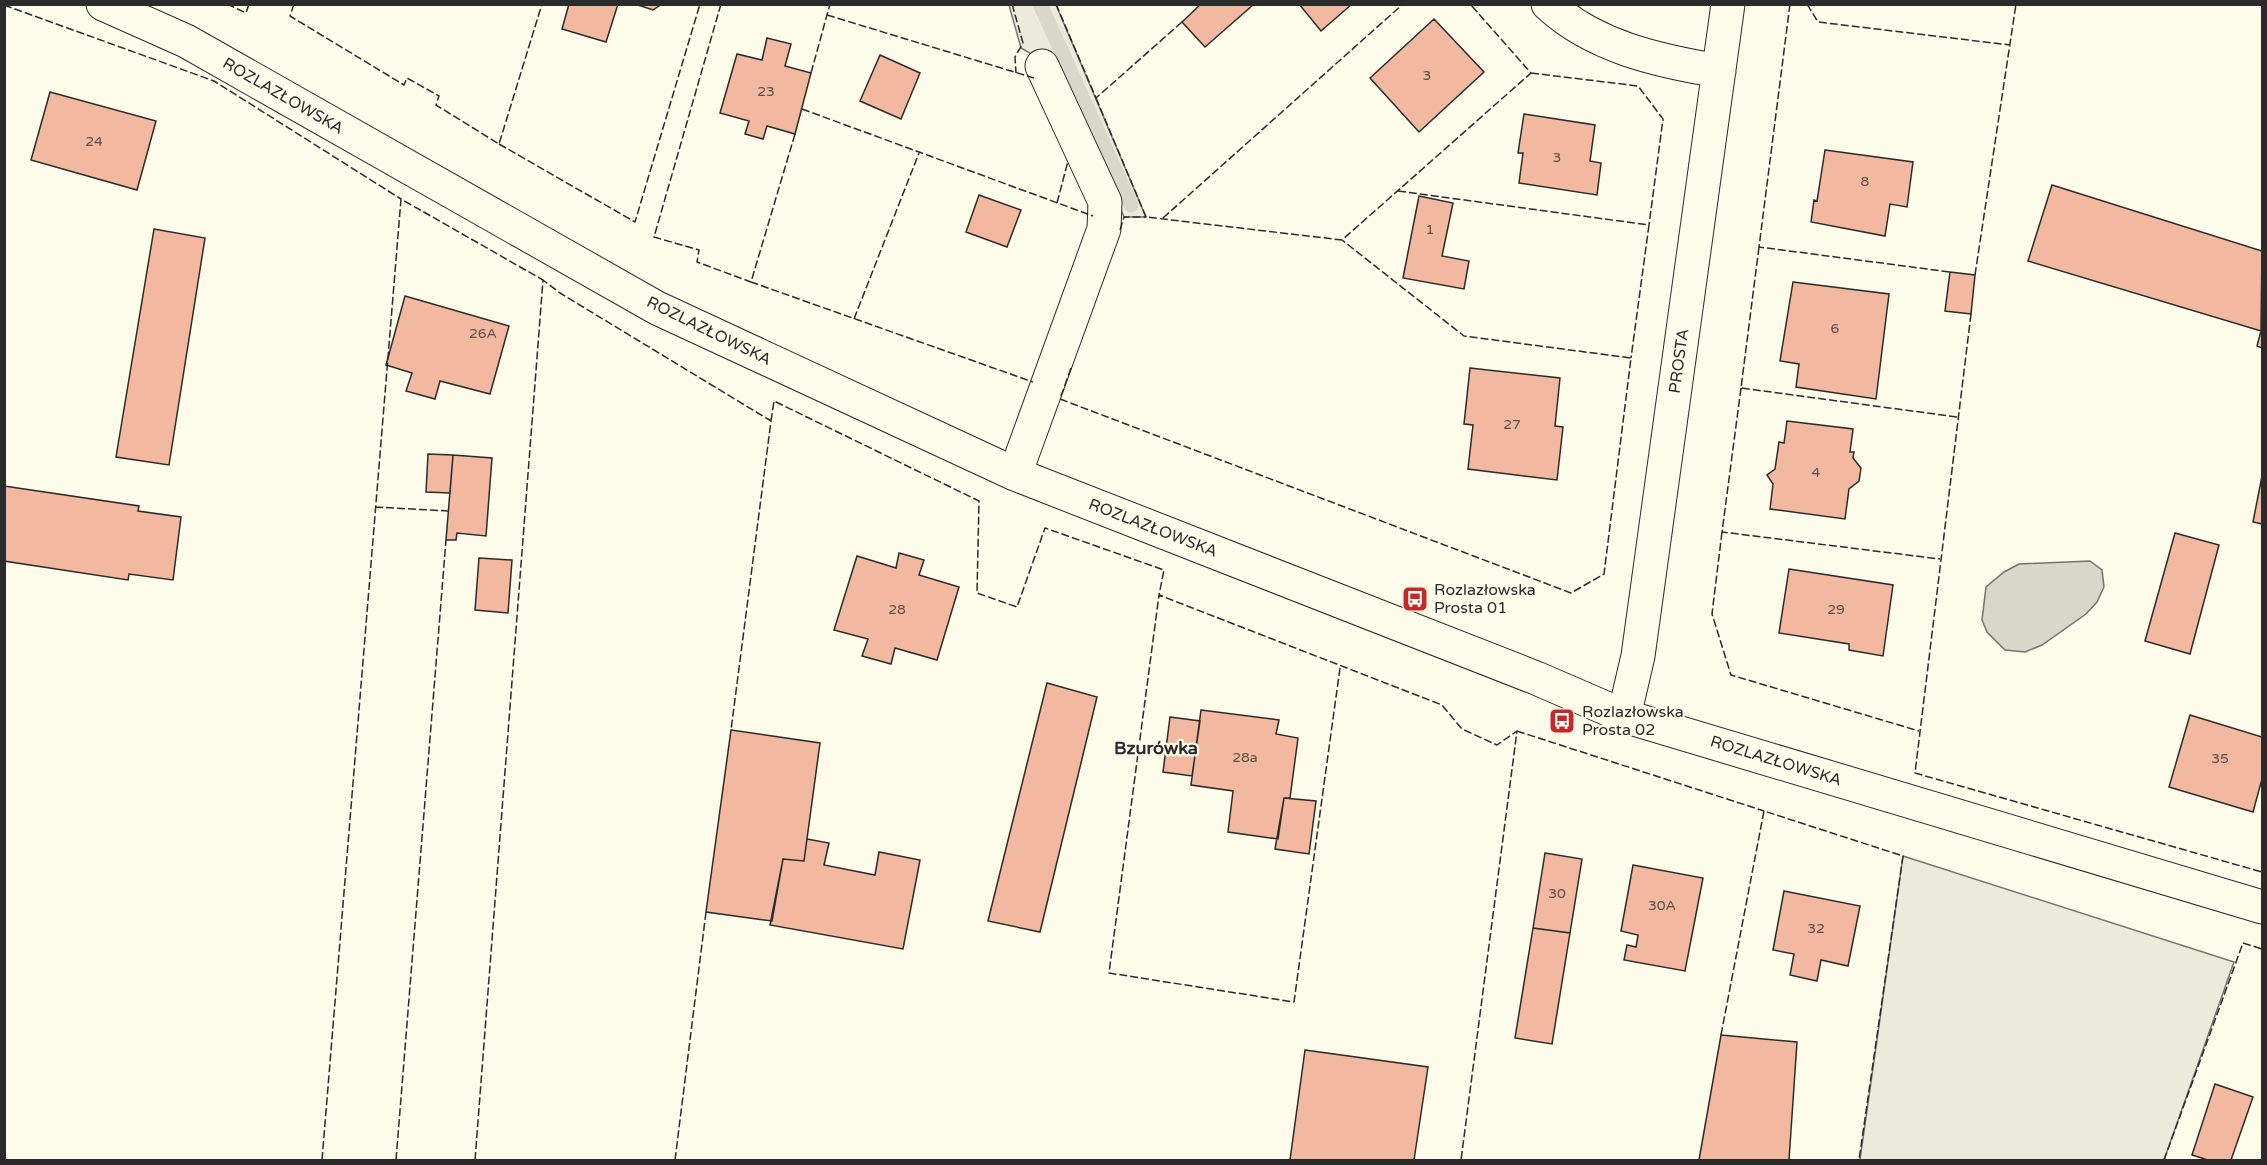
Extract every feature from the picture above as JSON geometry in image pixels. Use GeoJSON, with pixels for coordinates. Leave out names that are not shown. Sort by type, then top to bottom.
{"type":"FeatureCollection","features":[{"type":"Feature","properties":{"kind":"street","name":"ROZLAZŁOWSKA"},"geometry":{"type":"LineString","coordinates":[[103,4],[186,40],[657,308],[1015,474],[1536,678],[1624,716],[2262,907]]}},
{"type":"Feature","properties":{"kind":"street"},"geometry":{"type":"LineString","coordinates":[[1548,4],[1596,36],[1659,61],[1719,71]]}},
{"type":"Feature","properties":{"kind":"street","name":"PROSTA"},"geometry":{"type":"LineString","coordinates":[[1624,716],[1638,656],[1728,4]]}},
{"type":"Feature","properties":{"kind":"street"},"geometry":{"type":"LineString","coordinates":[[1015,474],[1104,229],[1105,202],[1042,66]]}},
{"type":"Feature","properties":{"kind":"shaded area"},"geometry":{"type":"Polygon","coordinates":[[[1009,5],[1056,5],[1146,217],[1124,217],[1061,71],[1021,48],[1009,5]]]}},
{"type":"Feature","properties":{"kind":"shaded area"},"geometry":{"type":"Polygon","coordinates":[[[2090,561],[2102,570],[2104,587],[2097,602],[2086,614],[2042,645],[2025,652],[2005,650],[1987,632],[1982,620],[1986,587],[2004,572],[2019,564],[2090,561]]]}},
{"type":"Feature","properties":{"kind":"shaded area"},"geometry":{"type":"Polygon","coordinates":[[[1903,856],[2234,962],[2164,1160],[1860,1160],[1903,856]]]}},
{"type":"Feature","properties":{"kind":"building"},"geometry":{"type":"Polygon","coordinates":[[[569,4],[618,4],[606,42],[562,29],[569,4]]]}},
{"type":"Feature","properties":{"kind":"building"},"geometry":{"type":"Polygon","coordinates":[[[635,4],[662,4],[653,10],[635,4]]]}},
{"type":"Feature","properties":{"kind":"building"},"geometry":{"type":"Polygon","coordinates":[[[1201,4],[1253,5],[1205,47],[1182,22],[1201,4]]]}},
{"type":"Feature","properties":{"kind":"building"},"geometry":{"type":"Polygon","coordinates":[[[1299,4],[1352,4],[1321,31],[1299,4]]]}},
{"type":"Feature","properties":{"kind":"building"},"geometry":{"type":"Polygon","coordinates":[[[1434,19],[1484,72],[1419,132],[1370,78],[1434,19]]]}},
{"type":"Feature","properties":{"kind":"building"},"geometry":{"type":"Polygon","coordinates":[[[767,38],[791,44],[785,66],[811,73],[795,134],[767,126],[763,139],[745,134],[749,121],[720,113],[737,54],[762,60],[767,38]]]}},
{"type":"Feature","properties":{"kind":"building"},"geometry":{"type":"Polygon","coordinates":[[[880,55],[920,73],[901,119],[860,101],[880,55]]]}},
{"type":"Feature","properties":{"kind":"building"},"geometry":{"type":"Polygon","coordinates":[[[50,92],[156,121],[137,190],[31,160],[50,92]]]}},
{"type":"Feature","properties":{"kind":"building"},"geometry":{"type":"Polygon","coordinates":[[[1524,114],[1595,125],[1590,161],[1601,163],[1597,195],[1519,183],[1523,153],[1518,153],[1524,114]]]}},
{"type":"Feature","properties":{"kind":"building"},"geometry":{"type":"Polygon","coordinates":[[[1825,150],[1913,162],[1907,207],[1890,204],[1885,236],[1811,222],[1814,200],[1817,201],[1825,150]]]}},
{"type":"Feature","properties":{"kind":"building"},"geometry":{"type":"Polygon","coordinates":[[[2052,185],[2262,251],[2261,331],[2028,261],[2052,185]]]}},
{"type":"Feature","properties":{"kind":"building"},"geometry":{"type":"Polygon","coordinates":[[[979,195],[1021,210],[1007,247],[966,232],[979,195]]]}},
{"type":"Feature","properties":{"kind":"building"},"geometry":{"type":"Polygon","coordinates":[[[1419,196],[1453,203],[1442,256],[1469,261],[1464,289],[1403,278],[1419,196]]]}},
{"type":"Feature","properties":{"kind":"building"},"geometry":{"type":"Polygon","coordinates":[[[154,229],[205,238],[169,465],[116,457],[154,229]]]}},
{"type":"Feature","properties":{"kind":"building"},"geometry":{"type":"Polygon","coordinates":[[[1950,272],[1975,275],[1971,314],[1945,311],[1950,272]]]}},
{"type":"Feature","properties":{"kind":"building"},"geometry":{"type":"Polygon","coordinates":[[[1793,282],[1889,294],[1876,399],[1796,387],[1799,364],[1780,361],[1793,282]]]}},
{"type":"Feature","properties":{"kind":"building"},"geometry":{"type":"Polygon","coordinates":[[[405,296],[509,326],[490,394],[440,381],[435,399],[406,391],[412,373],[386,365],[405,296]]]}},
{"type":"Feature","properties":{"kind":"building"},"geometry":{"type":"Polygon","coordinates":[[[2262,327],[2262,348],[2257,346],[2262,327]]]}},
{"type":"Feature","properties":{"kind":"building"},"geometry":{"type":"Polygon","coordinates":[[[1470,368],[1560,378],[1555,426],[1563,427],[1557,480],[1468,469],[1473,425],[1464,424],[1470,368]]]}},
{"type":"Feature","properties":{"kind":"building"},"geometry":{"type":"Polygon","coordinates":[[[1787,421],[1853,429],[1850,452],[1854,452],[1853,458],[1861,468],[1859,481],[1849,489],[1845,519],[1770,509],[1773,484],[1767,475],[1775,469],[1779,442],[1784,443],[1787,421]]]}},
{"type":"Feature","properties":{"kind":"building"},"geometry":{"type":"Polygon","coordinates":[[[428,454],[453,455],[450,493],[426,492],[428,454]]]}},
{"type":"Feature","properties":{"kind":"building"},"geometry":{"type":"Polygon","coordinates":[[[453,455],[492,458],[486,536],[457,533],[456,540],[446,540],[453,455]]]}},
{"type":"Feature","properties":{"kind":"building"},"geometry":{"type":"Polygon","coordinates":[[[2262,476],[2262,524],[2253,522],[2262,476]]]}},
{"type":"Feature","properties":{"kind":"building"},"geometry":{"type":"Polygon","coordinates":[[[4,486],[139,506],[138,511],[181,517],[173,580],[129,574],[128,580],[4,561],[4,486]]]}},
{"type":"Feature","properties":{"kind":"building"},"geometry":{"type":"Polygon","coordinates":[[[2175,533],[2219,545],[2190,654],[2145,641],[2175,533]]]}},
{"type":"Feature","properties":{"kind":"building"},"geometry":{"type":"Polygon","coordinates":[[[899,553],[924,560],[919,575],[959,587],[937,660],[895,648],[891,664],[862,656],[868,639],[834,630],[857,556],[896,568],[899,553]]]}},
{"type":"Feature","properties":{"kind":"building"},"geometry":{"type":"Polygon","coordinates":[[[479,558],[512,560],[508,613],[475,610],[479,558]]]}},
{"type":"Feature","properties":{"kind":"building"},"geometry":{"type":"Polygon","coordinates":[[[1789,569],[1893,585],[1883,656],[1849,650],[1849,644],[1779,633],[1789,569]]]}},
{"type":"Feature","properties":{"kind":"building"},"geometry":{"type":"Polygon","coordinates":[[[1047,683],[1097,697],[1040,932],[988,921],[1047,683]]]}},
{"type":"Feature","properties":{"kind":"building"},"geometry":{"type":"Polygon","coordinates":[[[1201,710],[1279,720],[1276,734],[1298,738],[1290,798],[1284,798],[1278,839],[1228,832],[1233,791],[1191,785],[1201,710]]]}},
{"type":"Feature","properties":{"kind":"building"},"geometry":{"type":"Polygon","coordinates":[[[2190,715],[2262,737],[2262,779],[2253,812],[2169,787],[2190,715]]]}},
{"type":"Feature","properties":{"kind":"building"},"geometry":{"type":"Polygon","coordinates":[[[1170,717],[1200,721],[1192,776],[1163,772],[1170,717]]]}},
{"type":"Feature","properties":{"kind":"building"},"geometry":{"type":"Polygon","coordinates":[[[731,730],[820,743],[804,861],[783,859],[772,921],[706,912],[731,730]]]}},
{"type":"Feature","properties":{"kind":"building"},"geometry":{"type":"Polygon","coordinates":[[[1284,798],[1316,801],[1309,854],[1275,849],[1284,798]]]}},
{"type":"Feature","properties":{"kind":"building"},"geometry":{"type":"Polygon","coordinates":[[[807,839],[829,843],[824,865],[875,875],[879,852],[920,860],[903,949],[770,925],[783,859],[804,861],[807,839]]]}},
{"type":"Feature","properties":{"kind":"building"},"geometry":{"type":"Polygon","coordinates":[[[1545,853],[1582,859],[1570,933],[1533,928],[1545,853]]]}},
{"type":"Feature","properties":{"kind":"building"},"geometry":{"type":"Polygon","coordinates":[[[1633,865],[1703,878],[1685,971],[1624,960],[1627,945],[1636,947],[1638,935],[1621,931],[1633,865]]]}},
{"type":"Feature","properties":{"kind":"building"},"geometry":{"type":"Polygon","coordinates":[[[1784,891],[1860,906],[1848,966],[1821,960],[1817,981],[1790,975],[1794,954],[1773,950],[1784,891]]]}},
{"type":"Feature","properties":{"kind":"building"},"geometry":{"type":"Polygon","coordinates":[[[1533,928],[1570,933],[1552,1044],[1515,1038],[1533,928]]]}},
{"type":"Feature","properties":{"kind":"building"},"geometry":{"type":"Polygon","coordinates":[[[1721,1035],[1797,1042],[1789,1160],[1699,1160],[1721,1035]]]}},
{"type":"Feature","properties":{"kind":"building"},"geometry":{"type":"Polygon","coordinates":[[[1305,1050],[1428,1067],[1414,1160],[1290,1160],[1305,1050]]]}},
{"type":"Feature","properties":{"kind":"building"},"geometry":{"type":"Polygon","coordinates":[[[2215,1084],[2253,1097],[2231,1160],[2208,1160],[2192,1155],[2215,1084]]]}},
{"type":"Feature","properties":{"kind":"waterway"},"geometry":{"type":"LineString","coordinates":[[1040,4],[1131,205]]}},
{"type":"Feature","properties":{"kind":"fence"},"geometry":{"type":"LineString","coordinates":[[227,4],[246,13],[249,4]]}},
{"type":"Feature","properties":{"kind":"fence"},"geometry":{"type":"LineString","coordinates":[[294,4],[290,16],[404,85],[407,78],[439,96],[436,105],[499,144],[542,4]]}},
{"type":"Feature","properties":{"kind":"fence"},"geometry":{"type":"LineString","coordinates":[[499,144],[635,222],[700,4]]}},
{"type":"Feature","properties":{"kind":"fence"},"geometry":{"type":"LineString","coordinates":[[721,4],[654,237],[699,250],[697,262],[751,282]]}},
{"type":"Feature","properties":{"kind":"fence"},"geometry":{"type":"LineString","coordinates":[[811,73],[830,4]]}},
{"type":"Feature","properties":{"kind":"fence"},"geometry":{"type":"LineString","coordinates":[[1012,4],[1023,43],[1015,57],[1016,73]]}},
{"type":"Feature","properties":{"kind":"fence"},"geometry":{"type":"LineString","coordinates":[[1056,4],[1096,98],[1182,22]]}},
{"type":"Feature","properties":{"kind":"fence"},"geometry":{"type":"LineString","coordinates":[[1163,218],[1403,4]]}},
{"type":"Feature","properties":{"kind":"fence"},"geometry":{"type":"LineString","coordinates":[[1096,98],[1146,217],[1342,240],[1531,73],[1470,4]]}},
{"type":"Feature","properties":{"kind":"fence"},"geometry":{"type":"LineString","coordinates":[[1790,4],[1759,247],[1950,272]]}},
{"type":"Feature","properties":{"kind":"fence"},"geometry":{"type":"LineString","coordinates":[[1807,4],[1818,22],[2010,45]]}},
{"type":"Feature","properties":{"kind":"fence"},"geometry":{"type":"LineString","coordinates":[[1975,275],[2016,4]]}},
{"type":"Feature","properties":{"kind":"fence"},"geometry":{"type":"LineString","coordinates":[[4,5],[214,81],[401,199]]}},
{"type":"Feature","properties":{"kind":"fence"},"geometry":{"type":"LineString","coordinates":[[827,15],[1034,78]]}},
{"type":"Feature","properties":{"kind":"fence"},"geometry":{"type":"LineString","coordinates":[[1531,73],[1638,86],[1663,119],[1649,225]]}},
{"type":"Feature","properties":{"kind":"fence"},"geometry":{"type":"LineString","coordinates":[[802,109],[1093,216]]}},
{"type":"Feature","properties":{"kind":"fence"},"geometry":{"type":"LineString","coordinates":[[795,134],[751,282],[1033,382]]}},
{"type":"Feature","properties":{"kind":"fence"},"geometry":{"type":"LineString","coordinates":[[854,319],[919,153]]}},
{"type":"Feature","properties":{"kind":"fence"},"geometry":{"type":"LineString","coordinates":[[1057,203],[1068,161]]}},
{"type":"Feature","properties":{"kind":"fence"},"geometry":{"type":"LineString","coordinates":[[1398,191],[1649,225],[1631,358]]}},
{"type":"Feature","properties":{"kind":"fence"},"geometry":{"type":"LineString","coordinates":[[322,1160],[401,199],[543,280]]}},
{"type":"Feature","properties":{"kind":"fence"},"geometry":{"type":"LineString","coordinates":[[1120,230],[1124,217],[1146,217]]}},
{"type":"Feature","properties":{"kind":"fence"},"geometry":{"type":"LineString","coordinates":[[1071,368],[1060,399],[1571,593],[1604,574],[1631,358],[1464,336],[1342,240]]}},
{"type":"Feature","properties":{"kind":"fence"},"geometry":{"type":"LineString","coordinates":[[1759,247],[1741,388],[1957,417]]}},
{"type":"Feature","properties":{"kind":"fence"},"geometry":{"type":"LineString","coordinates":[[475,1160],[543,280],[560,293],[771,421],[731,730]]}},
{"type":"Feature","properties":{"kind":"fence"},"geometry":{"type":"LineString","coordinates":[[1971,314],[1915,773],[2262,872]]}},
{"type":"Feature","properties":{"kind":"fence"},"geometry":{"type":"LineString","coordinates":[[1741,388],[1722,532],[1940,559]]}},
{"type":"Feature","properties":{"kind":"fence"},"geometry":{"type":"LineString","coordinates":[[771,421],[774,401],[979,501],[977,593],[1017,607],[1045,528],[1164,570],[1159,595]]}},
{"type":"Feature","properties":{"kind":"fence"},"geometry":{"type":"LineString","coordinates":[[375,507],[448,511]]}},
{"type":"Feature","properties":{"kind":"fence"},"geometry":{"type":"LineString","coordinates":[[1722,532],[1712,614],[1731,675],[1919,731]]}},
{"type":"Feature","properties":{"kind":"fence"},"geometry":{"type":"LineString","coordinates":[[396,1160],[446,540]]}},
{"type":"Feature","properties":{"kind":"fence"},"geometry":{"type":"LineString","coordinates":[[1340,668],[1294,1002],[1109,973],[1159,595],[1442,705],[1462,729],[1497,745],[1517,731],[1461,1160]]}},
{"type":"Feature","properties":{"kind":"fence"},"geometry":{"type":"LineString","coordinates":[[1517,731],[1764,811]]}},
{"type":"Feature","properties":{"kind":"fence"},"geometry":{"type":"LineString","coordinates":[[1721,1035],[1764,811],[1903,856],[1859,1160]]}},
{"type":"Feature","properties":{"kind":"fence"},"geometry":{"type":"LineString","coordinates":[[675,1160],[706,912]]}},
{"type":"Feature","properties":{"kind":"fence"},"geometry":{"type":"LineString","coordinates":[[2164,1160],[2243,943],[2262,949]]}},
{"type":"Feature","properties":{"kind":"place","name":"Rozlazłowska Prosta 01"},"geometry":{"type":"Point","coordinates":[1415,599]}},
{"type":"Feature","properties":{"kind":"place","name":"Rozlazłowska Prosta 02"},"geometry":{"type":"Point","coordinates":[1562,721]}},
{"type":"Feature","properties":{"kind":"district","name":"Bzurówka"},"geometry":{"type":"Point","coordinates":[1156,748]}}]}
